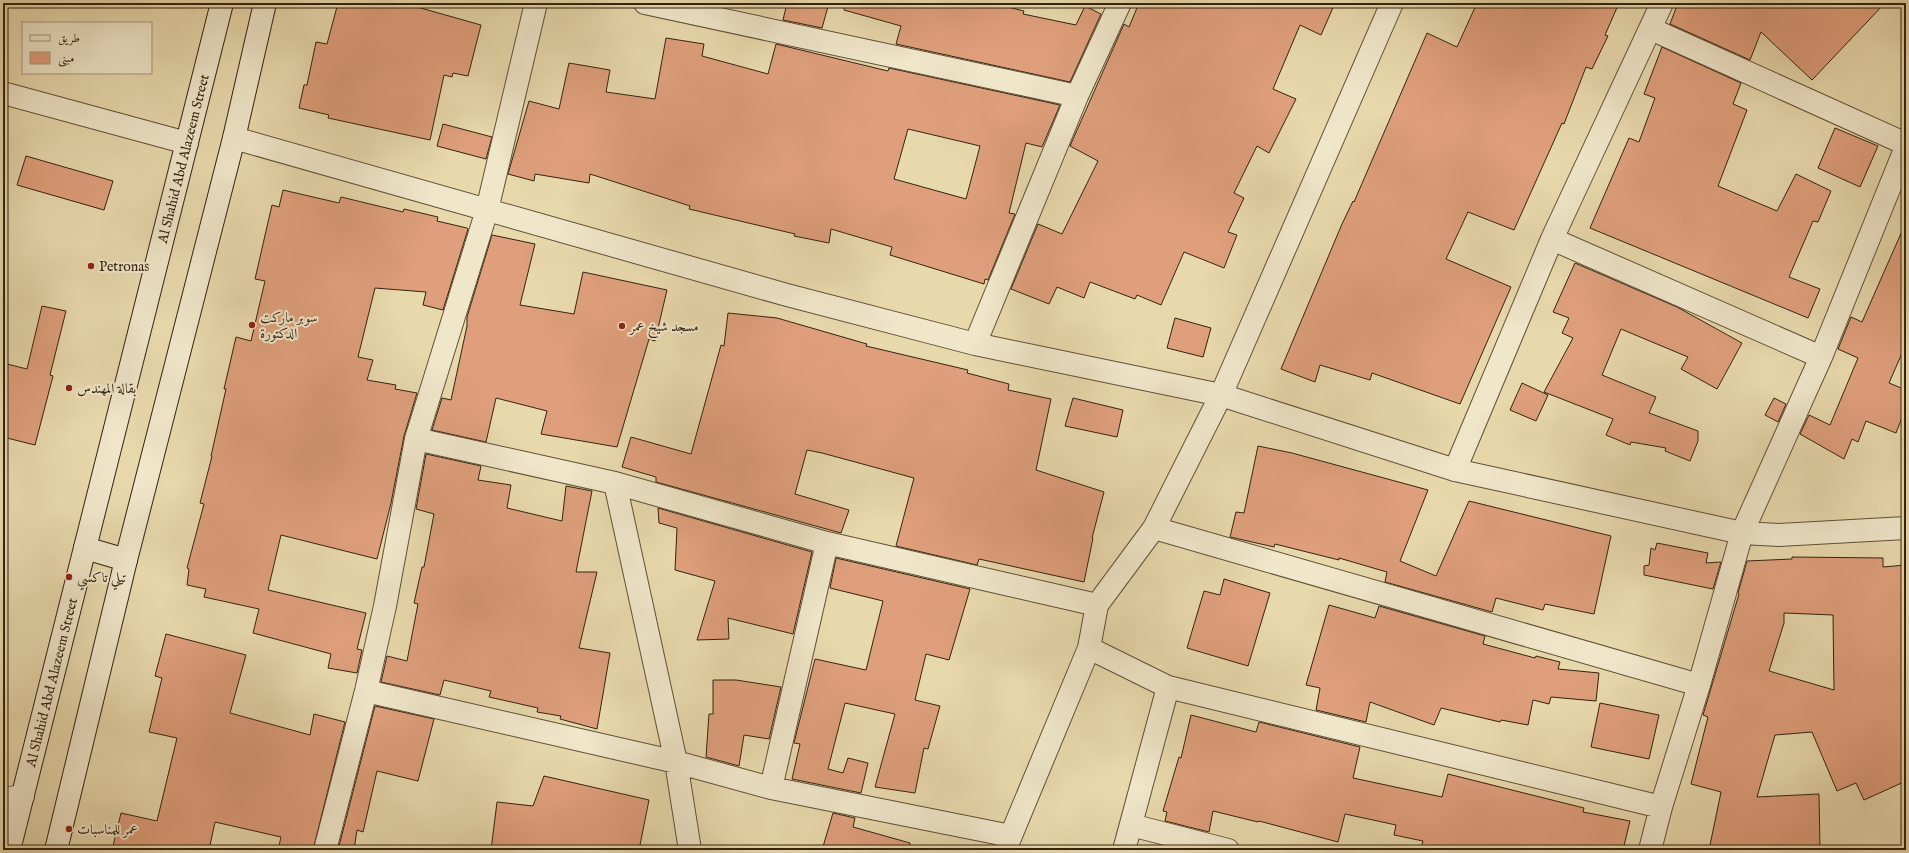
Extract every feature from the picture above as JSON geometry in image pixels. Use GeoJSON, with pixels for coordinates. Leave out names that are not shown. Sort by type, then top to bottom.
{"type":"FeatureCollection","features":[{"type":"Feature","properties":{"kind":"street","name":"Al Shahid Abd Alazeem Street"},"geometry":{"type":"LineString","coordinates":[[9,850],[13,797],[85,548],[222,3]]}},
{"type":"Feature","properties":{"kind":"street"},"geometry":{"type":"LineString","coordinates":[[56,850],[126,560],[234,138],[265,3]]}},
{"type":"Feature","properties":{"kind":"street"},"geometry":{"type":"LineString","coordinates":[[325,850],[366,691],[385,606],[416,439],[486,210],[536,3]]}},
{"type":"Feature","properties":{"kind":"street"},"geometry":{"type":"LineString","coordinates":[[645,3],[1077,96]]}},
{"type":"Feature","properties":{"kind":"street"},"geometry":{"type":"LineString","coordinates":[[975,344],[1077,96],[1120,3]]}},
{"type":"Feature","properties":{"kind":"street"},"geometry":{"type":"LineString","coordinates":[[366,691],[676,762],[771,788],[1008,843],[1089,648],[1097,605],[1154,528],[1221,395],[1392,3]]}},
{"type":"Feature","properties":{"kind":"street"},"geometry":{"type":"LineString","coordinates":[[1454,470],[1552,239],[1662,3]]}},
{"type":"Feature","properties":{"kind":"street"},"geometry":{"type":"LineString","coordinates":[[1651,29],[1906,144]]}},
{"type":"Feature","properties":{"kind":"street"},"geometry":{"type":"LineString","coordinates":[[3,93],[187,143]]}},
{"type":"Feature","properties":{"kind":"street"},"geometry":{"type":"LineString","coordinates":[[234,138],[786,295],[975,344],[1221,395],[1454,470],[1742,533],[1779,535],[1906,528]]}},
{"type":"Feature","properties":{"kind":"street"},"geometry":{"type":"LineString","coordinates":[[1650,850],[1660,807],[1699,685],[1742,533],[1820,357],[1906,147]]}},
{"type":"Feature","properties":{"kind":"street"},"geometry":{"type":"LineString","coordinates":[[1552,239],[1820,357]]}},
{"type":"Feature","properties":{"kind":"street"},"geometry":{"type":"LineString","coordinates":[[416,439],[615,483],[827,543],[1097,605]]}},
{"type":"Feature","properties":{"kind":"street"},"geometry":{"type":"LineString","coordinates":[[615,483],[676,762],[690,850]]}},
{"type":"Feature","properties":{"kind":"street"},"geometry":{"type":"LineString","coordinates":[[1154,528],[1699,685]]}},
{"type":"Feature","properties":{"kind":"street"},"geometry":{"type":"LineString","coordinates":[[771,788],[827,543]]}},
{"type":"Feature","properties":{"kind":"street"},"geometry":{"type":"LineString","coordinates":[[85,548],[126,560]]}},
{"type":"Feature","properties":{"kind":"street"},"geometry":{"type":"LineString","coordinates":[[1089,648],[1168,687],[1660,807]]}},
{"type":"Feature","properties":{"kind":"street"},"geometry":{"type":"LineString","coordinates":[[1124,850],[1168,687]]}},
{"type":"Feature","properties":{"kind":"street"},"geometry":{"type":"LineString","coordinates":[[1131,826],[1228,850]]}},
{"type":"Feature","properties":{"kind":"building"},"geometry":{"type":"Polygon","coordinates":[[[338,3],[403,3],[481,25],[468,76],[453,73],[452,77],[444,75],[430,140],[328,118],[329,115],[299,108],[304,85],[307,85],[316,42],[327,44],[338,3]]]}},
{"type":"Feature","properties":{"kind":"building"},"geometry":{"type":"Polygon","coordinates":[[[787,3],[829,3],[822,28],[783,20],[787,3]]]}},
{"type":"Feature","properties":{"kind":"building"},"geometry":{"type":"Polygon","coordinates":[[[845,3],[1005,3],[1004,6],[1024,11],[1023,14],[1076,25],[1085,6],[1101,14],[1070,82],[896,44],[901,26],[844,10],[845,3]]]}},
{"type":"Feature","properties":{"kind":"building"},"geometry":{"type":"Polygon","coordinates":[[[1139,3],[1335,3],[1321,35],[1300,25],[1273,89],[1296,99],[1269,153],[1257,146],[1234,193],[1244,198],[1228,232],[1237,235],[1224,268],[1184,252],[1161,305],[1137,295],[1135,299],[1090,282],[1084,298],[1057,287],[1049,304],[1011,289],[1038,224],[1062,234],[1098,161],[1070,146],[1124,24],[1129,27],[1139,3]]]}},
{"type":"Feature","properties":{"kind":"building"},"geometry":{"type":"Polygon","coordinates":[[[1477,3],[1619,3],[1605,35],[1608,36],[1592,69],[1586,67],[1564,124],[1562,123],[1514,230],[1468,212],[1446,259],[1511,287],[1460,404],[1372,373],[1370,380],[1320,365],[1315,382],[1281,369],[1342,224],[1353,201],[1354,202],[1427,33],[1457,47],[1477,3]]]}},
{"type":"Feature","properties":{"kind":"building"},"geometry":{"type":"Polygon","coordinates":[[[1678,3],[1885,3],[1812,80],[1761,32],[1750,60],[1670,24],[1678,3]]]}},
{"type":"Feature","properties":{"kind":"building"},"geometry":{"type":"Polygon","coordinates":[[[666,38],[704,44],[702,56],[768,74],[776,44],[888,71],[889,68],[1060,105],[1042,147],[1026,143],[1009,213],[1015,214],[988,280],[985,279],[984,284],[890,255],[892,247],[831,229],[829,243],[794,236],[795,234],[689,209],[690,206],[590,174],[589,183],[535,174],[534,181],[508,174],[529,101],[559,109],[569,63],[610,70],[606,92],[655,99],[666,38]],[[908,129],[894,179],[966,199],[980,146],[908,129]]]}},
{"type":"Feature","properties":{"kind":"building"},"geometry":{"type":"Polygon","coordinates":[[[1662,47],[1741,83],[1733,104],[1747,110],[1718,186],[1777,211],[1796,174],[1831,191],[1818,222],[1813,221],[1789,277],[1820,289],[1808,318],[1590,228],[1629,138],[1639,142],[1655,98],[1644,94],[1662,47]]]}},
{"type":"Feature","properties":{"kind":"building"},"geometry":{"type":"Polygon","coordinates":[[[443,124],[492,137],[486,159],[437,146],[443,124]]]}},
{"type":"Feature","properties":{"kind":"building"},"geometry":{"type":"Polygon","coordinates":[[[1835,128],[1878,146],[1860,187],[1818,168],[1835,128]]]}},
{"type":"Feature","properties":{"kind":"building"},"geometry":{"type":"Polygon","coordinates":[[[26,156],[113,181],[104,210],[17,185],[26,156]]]}},
{"type":"Feature","properties":{"kind":"building"},"geometry":{"type":"Polygon","coordinates":[[[283,190],[339,203],[341,197],[403,212],[404,209],[438,217],[437,221],[468,229],[443,310],[423,305],[426,292],[375,288],[358,357],[373,360],[367,380],[396,385],[395,389],[417,393],[404,436],[391,503],[377,559],[281,535],[268,590],[366,613],[357,649],[362,650],[357,673],[328,668],[331,654],[253,633],[259,609],[204,597],[206,589],[187,585],[189,569],[187,568],[204,504],[200,503],[212,456],[226,389],[224,389],[236,337],[251,341],[265,281],[255,279],[272,205],[279,207],[283,190]]]}},
{"type":"Feature","properties":{"kind":"building"},"geometry":{"type":"Polygon","coordinates":[[[1906,222],[1906,344],[1889,383],[1906,390],[1906,407],[1896,433],[1866,421],[1858,442],[1852,439],[1844,459],[1800,434],[1809,415],[1830,425],[1858,358],[1838,349],[1851,317],[1862,322],[1906,222]]]}},
{"type":"Feature","properties":{"kind":"building"},"geometry":{"type":"Polygon","coordinates":[[[492,235],[535,244],[520,305],[574,314],[583,272],[667,290],[655,341],[649,339],[617,447],[541,434],[547,411],[496,398],[486,442],[432,430],[442,398],[451,400],[467,326],[467,317],[492,235]]]}},
{"type":"Feature","properties":{"kind":"building"},"geometry":{"type":"Polygon","coordinates":[[[1575,263],[1677,307],[1742,343],[1717,389],[1681,369],[1688,357],[1621,329],[1602,375],[1656,397],[1649,413],[1698,431],[1698,441],[1690,461],[1665,451],[1666,448],[1631,442],[1630,445],[1606,435],[1613,419],[1544,392],[1573,338],[1562,333],[1569,318],[1553,312],[1575,263]]]}},
{"type":"Feature","properties":{"kind":"building"},"geometry":{"type":"Polygon","coordinates":[[[42,306],[66,311],[50,375],[53,376],[35,445],[3,437],[3,363],[27,369],[42,306]]]}},
{"type":"Feature","properties":{"kind":"building"},"geometry":{"type":"Polygon","coordinates":[[[728,313],[777,318],[867,344],[866,346],[968,370],[967,373],[1009,384],[1008,390],[1051,399],[1036,470],[1104,492],[1092,538],[1084,582],[979,559],[977,565],[896,546],[914,478],[822,453],[807,450],[795,494],[849,510],[841,533],[656,482],[656,477],[622,467],[631,437],[691,454],[721,345],[724,346],[728,313]]]}},
{"type":"Feature","properties":{"kind":"building"},"geometry":{"type":"Polygon","coordinates":[[[1175,318],[1211,328],[1203,357],[1167,348],[1175,318]]]}},
{"type":"Feature","properties":{"kind":"building"},"geometry":{"type":"Polygon","coordinates":[[[1522,383],[1548,395],[1536,421],[1510,410],[1522,383]]]}},
{"type":"Feature","properties":{"kind":"building"},"geometry":{"type":"Polygon","coordinates":[[[1073,398],[1123,410],[1117,437],[1065,426],[1073,398]]]}},
{"type":"Feature","properties":{"kind":"building"},"geometry":{"type":"Polygon","coordinates":[[[1774,398],[1786,404],[1778,422],[1765,415],[1774,398]]]}},
{"type":"Feature","properties":{"kind":"building"},"geometry":{"type":"Polygon","coordinates":[[[1258,446],[1292,453],[1428,490],[1400,561],[1436,576],[1469,501],[1611,536],[1594,614],[1545,604],[1543,610],[1496,598],[1492,612],[1385,582],[1387,572],[1339,558],[1339,560],[1275,544],[1274,547],[1230,537],[1236,512],[1244,513],[1258,446]]]}},
{"type":"Feature","properties":{"kind":"building"},"geometry":{"type":"Polygon","coordinates":[[[426,454],[481,466],[478,480],[511,485],[507,508],[562,521],[566,486],[592,491],[576,572],[597,572],[579,648],[610,653],[597,729],[560,719],[561,716],[537,712],[538,708],[489,697],[491,691],[444,680],[440,695],[381,682],[387,656],[407,661],[418,604],[414,603],[422,567],[424,567],[434,514],[416,509],[426,454]]]}},
{"type":"Feature","properties":{"kind":"building"},"geometry":{"type":"Polygon","coordinates":[[[658,508],[812,552],[793,634],[728,618],[729,639],[697,640],[715,581],[675,570],[677,528],[659,523],[658,508]]]}},
{"type":"Feature","properties":{"kind":"building"},"geometry":{"type":"Polygon","coordinates":[[[1657,543],[1708,553],[1706,563],[1721,562],[1713,589],[1644,575],[1644,566],[1649,565],[1651,548],[1655,550],[1657,543]]]}},
{"type":"Feature","properties":{"kind":"building"},"geometry":{"type":"Polygon","coordinates":[[[1792,557],[1883,558],[1883,567],[1906,565],[1906,781],[1864,800],[1856,783],[1837,791],[1812,732],[1775,735],[1757,797],[1819,794],[1820,850],[1709,850],[1721,792],[1691,784],[1708,717],[1703,715],[1739,594],[1738,593],[1747,561],[1792,559],[1792,557]],[[1784,613],[1784,623],[1769,671],[1834,690],[1833,615],[1784,613]]]}},
{"type":"Feature","properties":{"kind":"building"},"geometry":{"type":"Polygon","coordinates":[[[836,558],[970,589],[949,660],[926,654],[915,700],[940,706],[928,749],[924,748],[915,793],[875,787],[895,714],[845,703],[828,769],[843,773],[848,758],[868,763],[861,793],[792,779],[800,744],[794,743],[815,659],[866,670],[883,601],[830,588],[836,558]]]}},
{"type":"Feature","properties":{"kind":"building"},"geometry":{"type":"Polygon","coordinates":[[[1224,579],[1270,593],[1248,666],[1187,648],[1204,591],[1220,595],[1224,579]]]}},
{"type":"Feature","properties":{"kind":"building"},"geometry":{"type":"Polygon","coordinates":[[[1329,605],[1375,618],[1379,606],[1485,636],[1483,644],[1535,658],[1536,656],[1560,662],[1558,669],[1599,673],[1596,701],[1551,697],[1549,704],[1533,700],[1528,725],[1501,720],[1500,722],[1441,708],[1434,725],[1370,702],[1366,722],[1316,710],[1320,688],[1306,685],[1329,605]]]}},
{"type":"Feature","properties":{"kind":"building"},"geometry":{"type":"Polygon","coordinates":[[[166,634],[246,655],[230,713],[310,735],[314,714],[345,722],[313,850],[278,850],[281,837],[215,822],[209,850],[112,850],[121,813],[157,821],[177,738],[149,732],[162,678],[155,676],[166,634]]]}},
{"type":"Feature","properties":{"kind":"building"},"geometry":{"type":"Polygon","coordinates":[[[713,680],[736,680],[781,687],[769,739],[744,735],[739,766],[706,757],[709,714],[713,714],[713,680]]]}},
{"type":"Feature","properties":{"kind":"building"},"geometry":{"type":"Polygon","coordinates":[[[1600,703],[1659,715],[1649,759],[1591,747],[1600,703]]]}},
{"type":"Feature","properties":{"kind":"building"},"geometry":{"type":"Polygon","coordinates":[[[375,706],[434,719],[418,781],[377,771],[363,832],[357,830],[354,850],[338,850],[375,706]]]}},
{"type":"Feature","properties":{"kind":"building"},"geometry":{"type":"Polygon","coordinates":[[[1191,715],[1256,732],[1259,722],[1360,747],[1353,778],[1442,797],[1448,774],[1584,808],[1583,812],[1630,821],[1623,850],[1420,850],[1423,841],[1394,835],[1396,825],[1345,814],[1338,842],[1259,821],[1213,811],[1209,832],[1165,821],[1167,812],[1163,811],[1179,757],[1181,758],[1191,715]]]}},
{"type":"Feature","properties":{"kind":"building"},"geometry":{"type":"Polygon","coordinates":[[[544,776],[649,800],[639,850],[491,850],[497,802],[533,806],[544,776]]]}},
{"type":"Feature","properties":{"kind":"building"},"geometry":{"type":"Polygon","coordinates":[[[833,813],[855,818],[853,827],[910,843],[909,850],[822,850],[833,813]]]}},
{"type":"Feature","properties":{"kind":"building"},"geometry":{"type":"Polygon","coordinates":[[[1159,845],[1178,850],[1157,850],[1159,845]]]}},
{"type":"Feature","properties":{"kind":"place","name":"Petronas"},"geometry":{"type":"Point","coordinates":[91,266]}},
{"type":"Feature","properties":{"kind":"place","name":"سوبر ماركت الدكتورة"},"geometry":{"type":"Point","coordinates":[252,325]}},
{"type":"Feature","properties":{"kind":"place","name":"مسجد شيخ عمر"},"geometry":{"type":"Point","coordinates":[622,326]}},
{"type":"Feature","properties":{"kind":"place","name":"بقالة المهندس"},"geometry":{"type":"Point","coordinates":[69,388]}},
{"type":"Feature","properties":{"kind":"place","name":"تيلي تاكسي"},"geometry":{"type":"Point","coordinates":[69,577]}},
{"type":"Feature","properties":{"kind":"place","name":"عمر للمناسبات"},"geometry":{"type":"Point","coordinates":[69,829]}}]}
